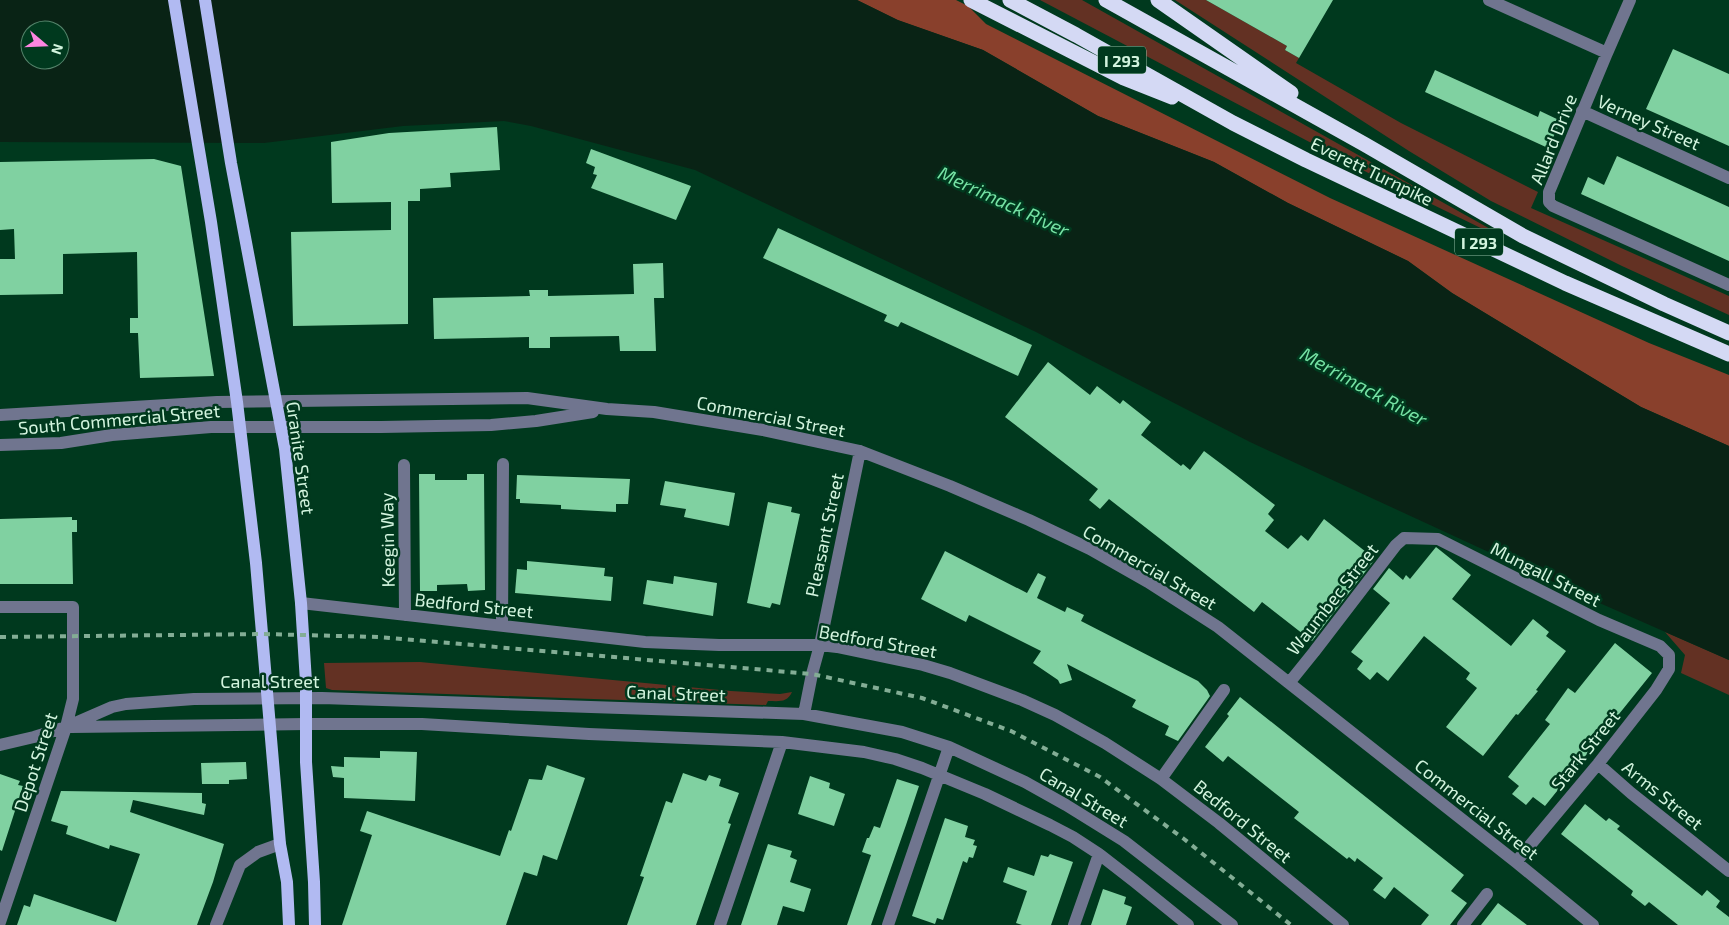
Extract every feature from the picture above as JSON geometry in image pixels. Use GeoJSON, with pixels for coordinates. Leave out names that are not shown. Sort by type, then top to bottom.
{"type":"FeatureCollection","features":[{"type":"Feature","properties":{"kind":"highway"},"geometry":{"type":"LineString","coordinates":[[971,0],[1124,78],[1233,123]]}},
{"type":"Feature","properties":{"kind":"highway","name":"Everett Turnpike"},"geometry":{"type":"LineString","coordinates":[[1010,0],[1076,34],[1233,123],[1306,160],[1565,283],[1729,354]]}},
{"type":"Feature","properties":{"kind":"highway","name":"Everett Turnpike"},"geometry":{"type":"LineString","coordinates":[[1106,0],[1364,144],[1523,236],[1729,333]]}},
{"type":"Feature","properties":{"kind":"highway"},"geometry":{"type":"LineString","coordinates":[[1158,0],[1364,144]]}},
{"type":"Feature","properties":{"kind":"main road"},"geometry":{"type":"LineString","coordinates":[[174,0],[202,168],[237,402],[256,562],[280,844],[287,882],[289,925]]}},
{"type":"Feature","properties":{"kind":"main road","name":"Granite Street"},"geometry":{"type":"LineString","coordinates":[[205,0],[231,163],[285,449],[300,603],[306,698],[306,762],[315,925]]}},
{"type":"Feature","properties":{"kind":"street"},"geometry":{"type":"LineString","coordinates":[[1489,0],[1607,53]]}},
{"type":"Feature","properties":{"kind":"street","name":"Allard Drive"},"geometry":{"type":"LineString","coordinates":[[1630,0],[1549,192],[1549,202],[1553,206],[1729,285]]}},
{"type":"Feature","properties":{"kind":"street","name":"Verney Street"},"geometry":{"type":"LineString","coordinates":[[1582,111],[1729,178]]}},
{"type":"Feature","properties":{"kind":"street","name":"Commercial Street"},"geometry":{"type":"LineString","coordinates":[[237,402],[527,398],[607,409],[663,413],[763,430],[860,451],[950,486],[1029,520],[1090,550],[1148,582],[1218,627],[1593,925]]}},
{"type":"Feature","properties":{"kind":"street","name":"South Commercial Street"},"geometry":{"type":"LineString","coordinates":[[0,415],[237,402]]}},
{"type":"Feature","properties":{"kind":"street","name":"Commercial Street"},"geometry":{"type":"LineString","coordinates":[[240,427],[491,425],[536,421],[607,409]]}},
{"type":"Feature","properties":{"kind":"street","name":"South Commercial Street"},"geometry":{"type":"LineString","coordinates":[[0,445],[61,443],[161,431],[240,427]]}},
{"type":"Feature","properties":{"kind":"street","name":"Pleasant Street"},"geometry":{"type":"LineString","coordinates":[[804,714],[860,451]]}},
{"type":"Feature","properties":{"kind":"street"},"geometry":{"type":"LineString","coordinates":[[502,626],[503,464]]}},
{"type":"Feature","properties":{"kind":"street","name":"Keegin Way"},"geometry":{"type":"LineString","coordinates":[[404,465],[405,615]]}},
{"type":"Feature","properties":{"kind":"street","name":"Waumbec Street"},"geometry":{"type":"LineString","coordinates":[[1289,683],[1396,545],[1404,538]]}},
{"type":"Feature","properties":{"kind":"street","name":"Mungall Street"},"geometry":{"type":"LineString","coordinates":[[1404,538],[1438,539],[1599,620],[1660,646],[1669,655]]}},
{"type":"Feature","properties":{"kind":"street","name":"Bedford Street"},"geometry":{"type":"LineString","coordinates":[[300,603],[659,643],[820,645],[923,665],[982,684],[1055,715],[1105,742],[1161,779],[1219,823],[1343,925]]}},
{"type":"Feature","properties":{"kind":"street","name":"Depot Street"},"geometry":{"type":"LineString","coordinates":[[0,608],[73,607],[73,699],[66,727],[0,922]]}},
{"type":"Feature","properties":{"kind":"street","name":"Stark Street"},"geometry":{"type":"LineString","coordinates":[[1516,862],[1598,764],[1656,690],[1669,669],[1669,655]]}},
{"type":"Feature","properties":{"kind":"street"},"geometry":{"type":"LineString","coordinates":[[1161,779],[1224,690]]}},
{"type":"Feature","properties":{"kind":"street","name":"Canal Street"},"geometry":{"type":"LineString","coordinates":[[0,745],[66,727],[106,709],[126,704],[194,699],[306,698],[804,714],[902,732],[949,747],[1025,782],[1066,805],[1131,847],[1232,925]]}},
{"type":"Feature","properties":{"kind":"street","name":"Canal Street"},"geometry":{"type":"LineString","coordinates":[[66,727],[422,724],[598,735],[782,742],[864,752],[895,759],[940,775],[1073,837],[1136,882],[1188,925]]}},
{"type":"Feature","properties":{"kind":"street"},"geometry":{"type":"LineString","coordinates":[[720,925],[782,742]]}},
{"type":"Feature","properties":{"kind":"street"},"geometry":{"type":"LineString","coordinates":[[888,925],[949,747]]}},
{"type":"Feature","properties":{"kind":"street","name":"Arms Street"},"geometry":{"type":"LineString","coordinates":[[1598,764],[1729,871]]}},
{"type":"Feature","properties":{"kind":"street"},"geometry":{"type":"LineString","coordinates":[[216,925],[240,865],[258,852],[280,844]]}},
{"type":"Feature","properties":{"kind":"street"},"geometry":{"type":"LineString","coordinates":[[1074,925],[1098,854]]}},
{"type":"Feature","properties":{"kind":"street"},"geometry":{"type":"LineString","coordinates":[[1463,925],[1487,894]]}},
{"type":"Feature","properties":{"kind":"shaded area"},"geometry":{"type":"Polygon","coordinates":[[[857,0],[956,0],[968,6],[986,24],[1330,198],[1649,343],[1729,375],[1729,446],[1641,407],[1452,293],[1408,261],[1288,203],[1214,162],[1098,116],[983,50],[897,20],[857,0]]]}},
{"type":"Feature","properties":{"kind":"shaded area"},"geometry":{"type":"Polygon","coordinates":[[[1040,0],[1082,0],[1492,230],[1491,233],[1376,177],[1040,0]]]}},
{"type":"Feature","properties":{"kind":"shaded area"},"geometry":{"type":"Polygon","coordinates":[[[1175,0],[1206,0],[1287,46],[1285,50],[1299,58],[1296,63],[1401,123],[1538,192],[1531,208],[1729,296],[1729,315],[1622,266],[1491,201],[1409,151],[1175,0]]]}},
{"type":"Feature","properties":{"kind":"shaded area"},"geometry":{"type":"Polygon","coordinates":[[[1665,632],[1729,660],[1729,695],[1681,673],[1685,655],[1665,632]]]}},
{"type":"Feature","properties":{"kind":"shaded area"},"geometry":{"type":"Polygon","coordinates":[[[420,662],[731,691],[780,694],[792,692],[785,700],[768,701],[766,705],[332,690],[326,688],[324,663],[420,662]]]}},
{"type":"Feature","properties":{"kind":"water","name":"Merrimack River"},"geometry":{"type":"Polygon","coordinates":[[[0,0],[857,0],[898,20],[983,50],[1098,116],[1214,162],[1288,203],[1408,261],[1452,293],[1641,407],[1729,446],[1729,660],[1595,601],[1250,442],[1036,332],[695,170],[531,126],[504,121],[403,126],[264,143],[0,142],[0,0]]]}},
{"type":"Feature","properties":{"kind":"building"},"geometry":{"type":"Polygon","coordinates":[[[1206,0],[1333,0],[1299,58],[1285,50],[1287,46],[1206,0]]]}},
{"type":"Feature","properties":{"kind":"building"},"geometry":{"type":"Polygon","coordinates":[[[1673,49],[1729,74],[1729,146],[1646,109],[1673,49]]]}},
{"type":"Feature","properties":{"kind":"building"},"geometry":{"type":"Polygon","coordinates":[[[1435,70],[1538,117],[1540,111],[1561,121],[1548,148],[1425,92],[1435,70]]]}},
{"type":"Feature","properties":{"kind":"building"},"geometry":{"type":"Polygon","coordinates":[[[497,127],[500,170],[450,173],[451,187],[420,189],[420,201],[408,201],[408,324],[293,326],[291,232],[391,230],[391,202],[332,203],[331,142],[389,133],[497,127]]]}},
{"type":"Feature","properties":{"kind":"building"},"geometry":{"type":"Polygon","coordinates":[[[591,149],[691,186],[676,220],[591,188],[597,175],[593,174],[595,167],[586,163],[591,149]]]}},
{"type":"Feature","properties":{"kind":"building"},"geometry":{"type":"Polygon","coordinates":[[[1617,156],[1729,207],[1729,261],[1581,194],[1588,177],[1604,185],[1617,156]]]}},
{"type":"Feature","properties":{"kind":"building"},"geometry":{"type":"Polygon","coordinates":[[[154,159],[181,166],[214,376],[140,378],[138,333],[130,333],[130,318],[138,318],[137,252],[63,254],[63,294],[0,295],[0,259],[15,259],[14,229],[0,230],[0,162],[154,159]]]}},
{"type":"Feature","properties":{"kind":"building"},"geometry":{"type":"Polygon","coordinates":[[[778,228],[1032,345],[1018,376],[901,322],[898,327],[884,321],[887,315],[763,258],[778,228]]]}},
{"type":"Feature","properties":{"kind":"building"},"geometry":{"type":"Polygon","coordinates":[[[663,263],[664,298],[654,298],[656,351],[620,351],[619,336],[550,337],[550,348],[529,348],[529,337],[434,339],[433,298],[530,296],[529,290],[548,290],[548,296],[634,294],[633,264],[663,263]]]}},
{"type":"Feature","properties":{"kind":"building"},"geometry":{"type":"Polygon","coordinates":[[[1048,362],[1090,395],[1097,386],[1120,404],[1123,400],[1151,422],[1141,435],[1181,466],[1183,464],[1190,470],[1204,451],[1275,505],[1268,514],[1274,520],[1265,531],[1288,549],[1301,535],[1308,541],[1324,519],[1375,559],[1312,641],[1262,602],[1254,612],[1109,499],[1100,509],[1089,500],[1098,489],[1005,417],[1048,362]]]}},
{"type":"Feature","properties":{"kind":"building"},"geometry":{"type":"Polygon","coordinates":[[[419,474],[435,474],[435,480],[467,480],[467,474],[484,474],[485,590],[468,591],[467,584],[437,585],[437,591],[420,591],[419,474]]]}},
{"type":"Feature","properties":{"kind":"building"},"geometry":{"type":"Polygon","coordinates":[[[517,475],[630,479],[628,504],[616,504],[616,512],[561,509],[561,505],[520,503],[520,499],[516,499],[517,475]]]}},
{"type":"Feature","properties":{"kind":"building"},"geometry":{"type":"Polygon","coordinates":[[[665,481],[735,493],[729,526],[684,517],[686,509],[660,505],[665,481]]]}},
{"type":"Feature","properties":{"kind":"building"},"geometry":{"type":"Polygon","coordinates":[[[768,502],[792,507],[791,512],[800,514],[780,605],[772,603],[770,608],[747,603],[768,502]]]}},
{"type":"Feature","properties":{"kind":"building"},"geometry":{"type":"Polygon","coordinates":[[[72,517],[72,520],[77,520],[77,532],[72,532],[73,584],[0,584],[0,519],[72,517]]]}},
{"type":"Feature","properties":{"kind":"building"},"geometry":{"type":"Polygon","coordinates":[[[1436,547],[1471,575],[1452,599],[1511,646],[1533,619],[1549,632],[1546,636],[1566,651],[1536,690],[1538,691],[1518,715],[1516,714],[1483,756],[1446,727],[1477,688],[1466,679],[1470,673],[1424,636],[1388,681],[1377,672],[1370,680],[1357,669],[1363,661],[1351,652],[1390,603],[1373,589],[1389,568],[1403,580],[1406,575],[1410,579],[1436,547]]]}},
{"type":"Feature","properties":{"kind":"building"},"geometry":{"type":"Polygon","coordinates":[[[945,551],[1027,593],[1038,573],[1046,577],[1037,598],[1065,612],[1067,607],[1084,615],[1081,621],[1198,681],[1210,696],[1178,741],[1165,735],[1169,726],[1132,707],[1136,700],[1067,664],[1072,680],[1060,684],[1058,680],[1033,663],[1041,651],[969,615],[966,622],[921,599],[945,551]]]}},
{"type":"Feature","properties":{"kind":"building"},"geometry":{"type":"Polygon","coordinates":[[[527,561],[605,568],[604,576],[613,577],[611,601],[515,593],[517,569],[527,570],[527,561]]]}},
{"type":"Feature","properties":{"kind":"building"},"geometry":{"type":"Polygon","coordinates":[[[674,576],[717,583],[713,616],[643,604],[647,580],[673,584],[674,576]]]}},
{"type":"Feature","properties":{"kind":"building"},"geometry":{"type":"Polygon","coordinates":[[[1615,643],[1652,673],[1545,806],[1533,797],[1526,805],[1512,794],[1519,786],[1508,777],[1550,724],[1545,720],[1568,688],[1575,693],[1615,643]]]}},
{"type":"Feature","properties":{"kind":"building"},"geometry":{"type":"Polygon","coordinates":[[[1240,697],[1464,875],[1451,891],[1467,903],[1450,925],[1421,925],[1429,915],[1394,887],[1385,899],[1373,890],[1383,878],[1357,858],[1355,862],[1349,857],[1347,859],[1294,818],[1299,812],[1228,756],[1223,762],[1205,747],[1229,716],[1227,714],[1240,697]]]}},
{"type":"Feature","properties":{"kind":"building"},"geometry":{"type":"Polygon","coordinates":[[[380,751],[417,752],[415,801],[344,798],[344,778],[333,777],[331,766],[344,767],[344,757],[380,758],[380,751]]]}},
{"type":"Feature","properties":{"kind":"building"},"geometry":{"type":"Polygon","coordinates":[[[246,762],[247,779],[229,780],[229,784],[202,784],[201,763],[246,762]]]}},
{"type":"Feature","properties":{"kind":"building"},"geometry":{"type":"Polygon","coordinates":[[[547,765],[585,778],[557,860],[543,855],[537,876],[524,872],[506,925],[342,925],[372,835],[360,831],[367,811],[500,856],[529,779],[542,780],[547,765]]]}},
{"type":"Feature","properties":{"kind":"building"},"geometry":{"type":"Polygon","coordinates":[[[683,773],[706,781],[709,775],[721,779],[719,786],[739,793],[728,823],[731,824],[696,925],[627,925],[644,877],[640,876],[666,801],[672,803],[683,773]]]}},
{"type":"Feature","properties":{"kind":"building"},"geometry":{"type":"Polygon","coordinates":[[[0,774],[20,781],[18,785],[23,786],[2,851],[0,850],[0,774]]]}},
{"type":"Feature","properties":{"kind":"building"},"geometry":{"type":"Polygon","coordinates":[[[810,776],[830,783],[829,788],[845,794],[834,826],[798,814],[810,776]]]}},
{"type":"Feature","properties":{"kind":"building"},"geometry":{"type":"Polygon","coordinates":[[[897,779],[919,786],[906,825],[871,925],[847,925],[871,855],[862,852],[874,826],[880,828],[897,779]]]}},
{"type":"Feature","properties":{"kind":"building"},"geometry":{"type":"Polygon","coordinates":[[[61,791],[202,793],[202,803],[206,804],[204,815],[133,800],[130,812],[224,844],[213,882],[197,925],[17,925],[24,905],[30,907],[34,894],[116,922],[140,854],[110,845],[109,849],[66,834],[68,826],[51,821],[61,791]]]}},
{"type":"Feature","properties":{"kind":"building"},"geometry":{"type":"Polygon","coordinates":[[[1585,804],[1606,821],[1609,818],[1620,826],[1617,829],[1702,896],[1707,890],[1720,901],[1716,907],[1729,917],[1729,925],[1678,925],[1649,902],[1645,906],[1631,895],[1633,891],[1561,834],[1585,804]]]}},
{"type":"Feature","properties":{"kind":"building"},"geometry":{"type":"Polygon","coordinates":[[[945,818],[968,826],[965,837],[975,840],[973,845],[977,846],[973,858],[969,857],[967,863],[963,861],[943,920],[937,918],[935,924],[912,916],[945,818]]]}},
{"type":"Feature","properties":{"kind":"building"},"geometry":{"type":"Polygon","coordinates":[[[768,844],[792,851],[790,857],[797,860],[790,882],[811,889],[804,912],[783,906],[777,925],[741,925],[768,844]]]}},
{"type":"Feature","properties":{"kind":"building"},"geometry":{"type":"Polygon","coordinates":[[[1050,854],[1073,862],[1051,925],[1022,925],[1016,923],[1027,891],[1003,882],[1008,867],[1034,876],[1041,855],[1048,857],[1050,854]]]}},
{"type":"Feature","properties":{"kind":"building"},"geometry":{"type":"Polygon","coordinates":[[[1103,889],[1126,897],[1124,904],[1132,907],[1126,925],[1091,925],[1103,889]]]}},
{"type":"Feature","properties":{"kind":"building"},"geometry":{"type":"Polygon","coordinates":[[[1498,903],[1527,925],[1481,925],[1498,903]]]}},
{"type":"Feature","properties":{"kind":"railway"},"geometry":{"type":"LineString","coordinates":[[0,637],[263,634],[379,637],[812,674],[922,698],[1011,731],[1100,777],[1184,839],[1291,925]]}}]}
